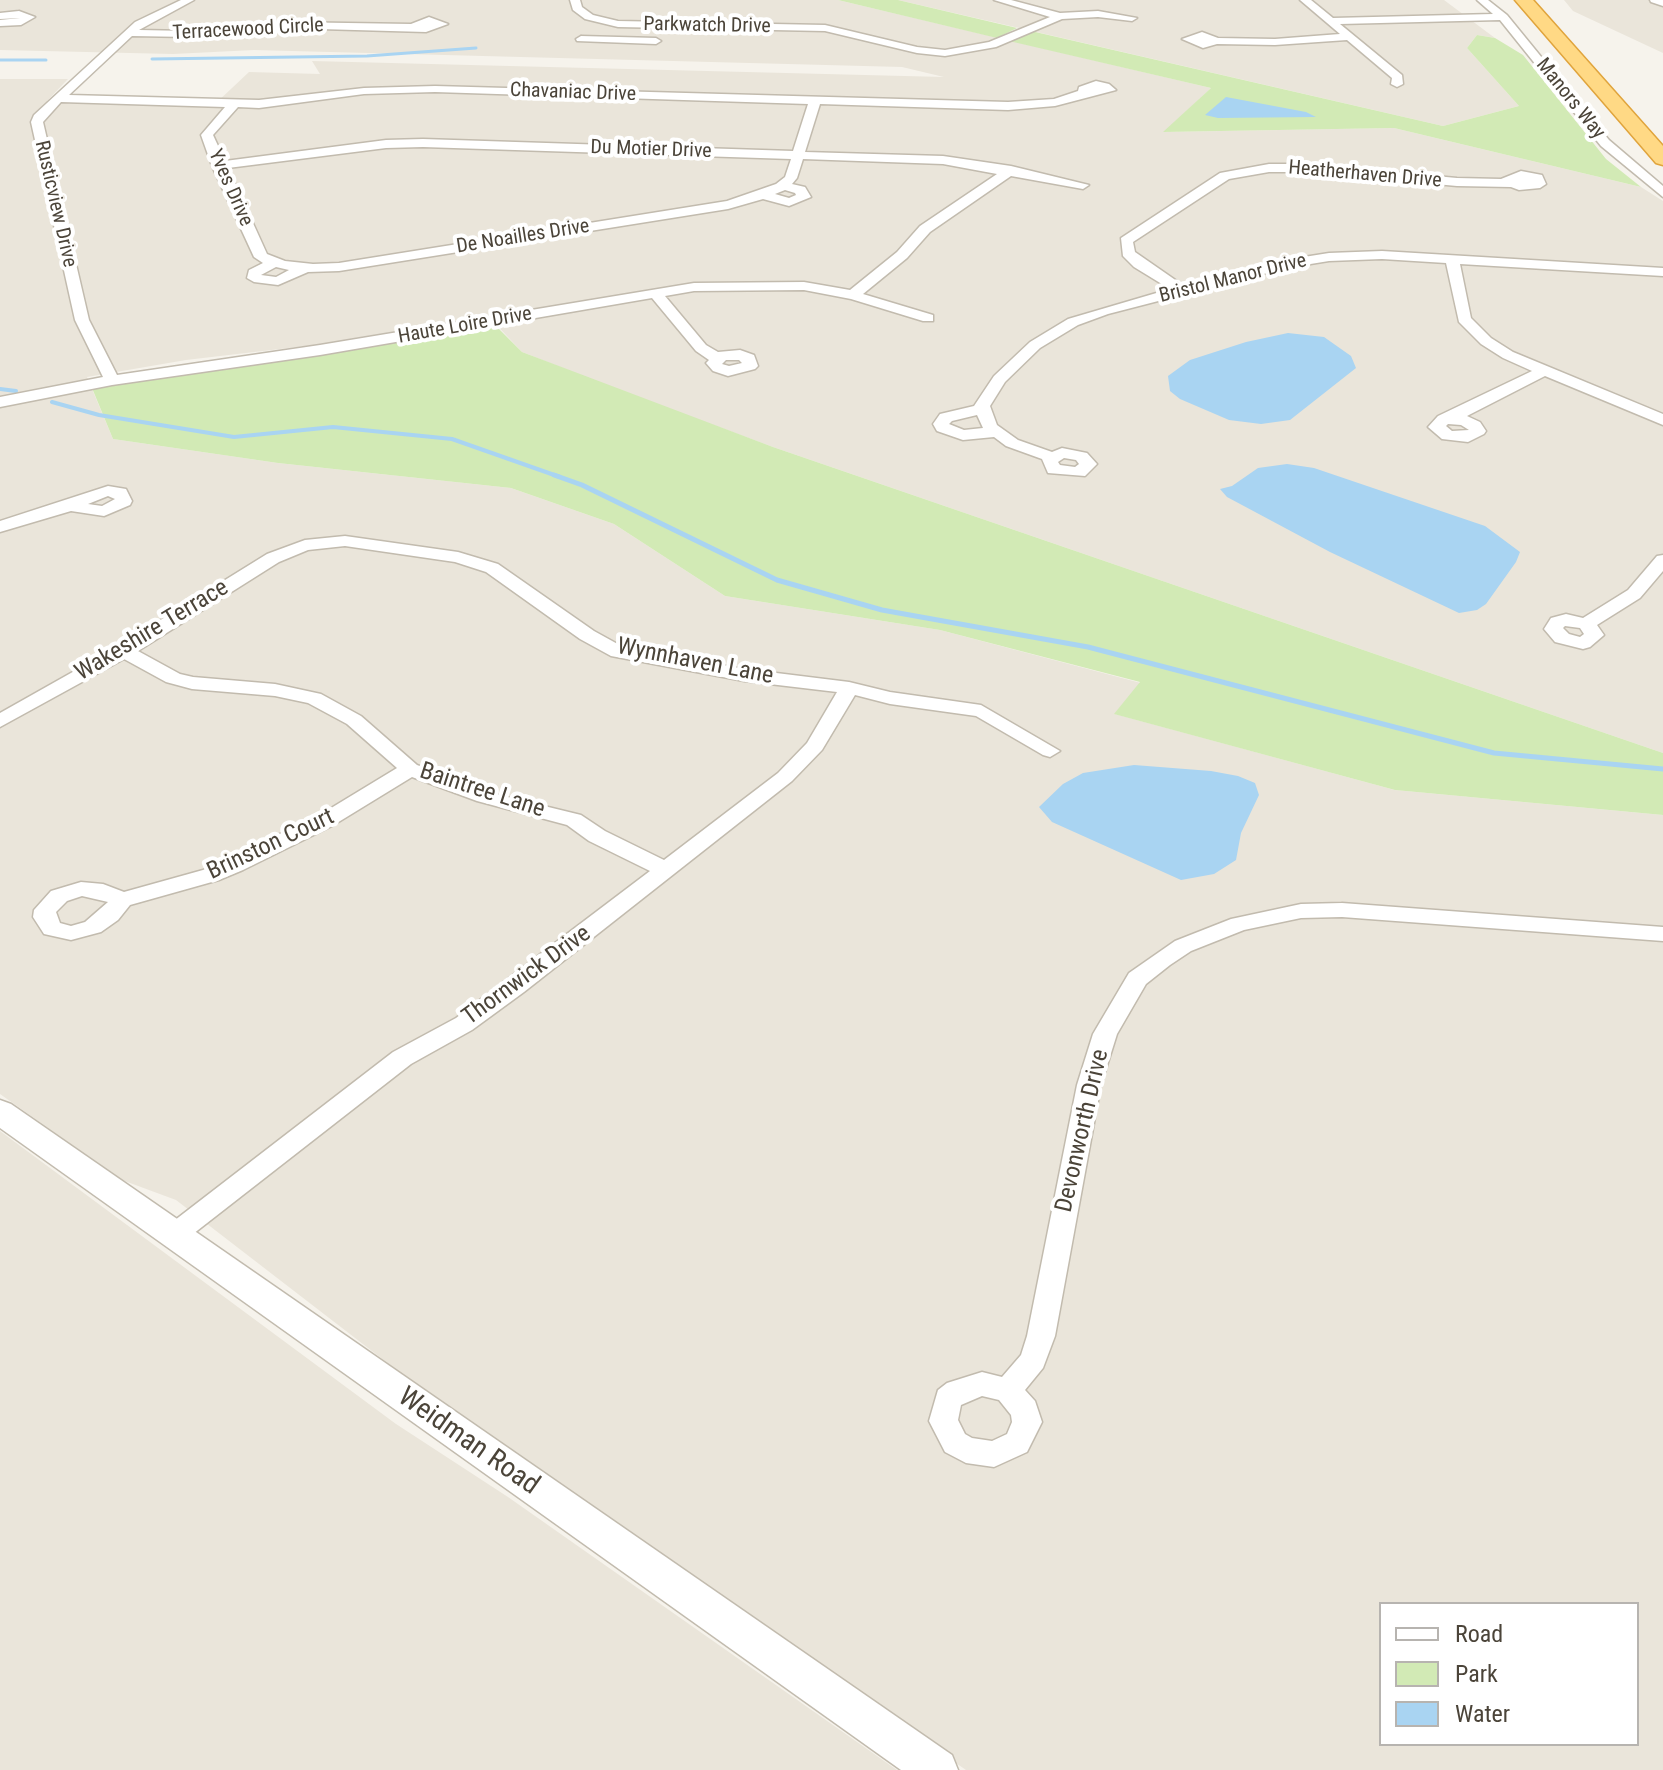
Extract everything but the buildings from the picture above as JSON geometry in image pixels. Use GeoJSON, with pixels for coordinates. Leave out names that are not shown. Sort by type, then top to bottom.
{"type":"FeatureCollection","features":[{"type":"Feature","properties":{"kind":"highway"},"geometry":{"type":"LineString","coordinates":[[1524,0],[1663,159]]}},
{"type":"Feature","properties":{"kind":"highway"},"geometry":{"type":"LineString","coordinates":[[1544,0],[1663,135]]}},
{"type":"Feature","properties":{"kind":"street","name":"Rusticview Drive"},"geometry":{"type":"LineString","coordinates":[[112,380],[82,320],[38,127],[40,115],[139,24],[189,0]]}},
{"type":"Feature","properties":{"kind":"street","name":"Parkwatch Drive"},"geometry":{"type":"LineString","coordinates":[[575,0],[577,8],[589,17],[618,24],[811,27],[850,33],[917,50],[960,52],[992,45],[1060,16],[1098,14],[1132,18]]}},
{"type":"Feature","properties":{"kind":"street"},"geometry":{"type":"LineString","coordinates":[[999,0],[1060,16]]}},
{"type":"Feature","properties":{"kind":"street"},"geometry":{"type":"LineString","coordinates":[[1305,0],[1398,77],[1397,84],[1409,89],[1398,92],[1384,87]]}},
{"type":"Feature","properties":{"kind":"street","name":"Manors Way"},"geometry":{"type":"LineString","coordinates":[[1482,0],[1503,17],[1605,143],[1663,193]]}},
{"type":"Feature","properties":{"kind":"street"},"geometry":{"type":"LineString","coordinates":[[1655,0],[1663,3]]}},
{"type":"Feature","properties":{"kind":"street"},"geometry":{"type":"LineString","coordinates":[[0,16],[19,14],[30,17],[17,23],[0,23]]}},
{"type":"Feature","properties":{"kind":"street"},"geometry":{"type":"LineString","coordinates":[[1330,21],[1503,17]]}},
{"type":"Feature","properties":{"kind":"street","name":"Terracewood Circle"},"geometry":{"type":"LineString","coordinates":[[128,33],[189,34],[284,25],[416,27]]}},
{"type":"Feature","properties":{"kind":"street"},"geometry":{"type":"LineString","coordinates":[[832,42],[840,41],[850,33]]}},
{"type":"Feature","properties":{"kind":"street"},"geometry":{"type":"LineString","coordinates":[[1216,41],[1275,42],[1350,37]]}},
{"type":"Feature","properties":{"kind":"street","name":"Parkwatch Drive"},"geometry":{"type":"LineString","coordinates":[[581,39],[664,41]]}},
{"type":"Feature","properties":{"kind":"street","name":"Chavaniac Drive"},"geometry":{"type":"LineString","coordinates":[[58,98],[234,104],[409,89],[1008,106],[1055,102],[1087,92]]}},
{"type":"Feature","properties":{"kind":"street"},"geometry":{"type":"LineString","coordinates":[[783,185],[791,178],[801,154],[815,100]]}},
{"type":"Feature","properties":{"kind":"street","name":"Yves Drive"},"geometry":{"type":"LineString","coordinates":[[234,104],[207,135],[218,166],[261,257],[278,264]]}},
{"type":"Feature","properties":{"kind":"street","name":"Du Motier Drive"},"geometry":{"type":"LineString","coordinates":[[218,166],[401,143],[943,160],[1083,185]]}},
{"type":"Feature","properties":{"kind":"street","name":"Heatherhaven Drive"},"geometry":{"type":"LineString","coordinates":[[1181,290],[1139,264],[1128,253],[1126,241],[1225,176],[1269,168],[1305,168],[1457,182],[1510,183]]}},
{"type":"Feature","properties":{"kind":"street"},"geometry":{"type":"LineString","coordinates":[[853,295],[902,255],[925,229],[1011,170]]}},
{"type":"Feature","properties":{"kind":"street","name":"De Noailles Drive"},"geometry":{"type":"LineString","coordinates":[[278,264],[304,268],[369,262],[728,205],[763,195],[783,185],[800,190],[804,197],[789,202],[763,195]]}},
{"type":"Feature","properties":{"kind":"street","name":"Bristol Manor Drive"},"geometry":{"type":"LineString","coordinates":[[982,409],[985,396],[999,379],[1051,333],[1103,311],[1313,259],[1382,255],[1657,272]]}},
{"type":"Feature","properties":{"kind":"street"},"geometry":{"type":"LineString","coordinates":[[1452,259],[1460,309],[1473,331],[1508,355],[1663,420]]}},
{"type":"Feature","properties":{"kind":"street"},"geometry":{"type":"LineString","coordinates":[[278,264],[254,273],[254,278],[278,281],[304,268]]}},
{"type":"Feature","properties":{"kind":"street"},"geometry":{"type":"LineString","coordinates":[[1657,272],[1663,290]]}},
{"type":"Feature","properties":{"kind":"street","name":"Haute Loire Drive"},"geometry":{"type":"LineString","coordinates":[[0,402],[112,380],[320,350],[694,287],[804,286],[853,295],[928,318]]}},
{"type":"Feature","properties":{"kind":"street"},"geometry":{"type":"LineString","coordinates":[[656,294],[701,348],[717,358]]}},
{"type":"Feature","properties":{"kind":"street"},"geometry":{"type":"LineString","coordinates":[[1451,418],[1545,370]]}},
{"type":"Feature","properties":{"kind":"street"},"geometry":{"type":"LineString","coordinates":[[997,432],[955,434],[941,424],[946,417],[982,409],[990,427],[997,432],[1012,443],[1052,457]]}},
{"type":"Feature","properties":{"kind":"street"},"geometry":{"type":"LineString","coordinates":[[0,527],[70,506]]}},
{"type":"Feature","properties":{"kind":"street","name":"Wynnhaven Lane"},"geometry":{"type":"LineString","coordinates":[[305,545],[364,542],[458,557],[505,575],[587,635],[618,652],[744,675],[849,688],[890,698],[981,711],[1050,751]]}},
{"type":"Feature","properties":{"kind":"street","name":"Wakeshire Terrace"},"geometry":{"type":"LineString","coordinates":[[0,721],[124,651],[273,558],[305,545]]}},
{"type":"Feature","properties":{"kind":"street"},"geometry":{"type":"LineString","coordinates":[[1586,624],[1634,594],[1663,560]]}},
{"type":"Feature","properties":{"kind":"street","name":"Baintree Lane"},"geometry":{"type":"LineString","coordinates":[[124,651],[173,678],[192,683],[275,690],[314,698],[354,720],[410,769],[484,797],[574,820],[606,842],[667,870]]}},
{"type":"Feature","properties":{"kind":"street","name":"Thornwick Drive"},"geometry":{"type":"LineString","coordinates":[[175,1234],[402,1058],[487,1008],[667,870],[800,762],[815,746],[849,688]]}},
{"type":"Feature","properties":{"kind":"street","name":"Brinston Court"},"geometry":{"type":"LineString","coordinates":[[122,900],[211,875],[235,865],[336,816],[410,769]]}},
{"type":"Feature","properties":{"kind":"street","name":"Devonworth Drive"},"geometry":{"type":"LineString","coordinates":[[1008,1391],[1033,1360],[1041,1336],[1089,1085],[1105,1034],[1137,979],[1162,960],[1183,946],[1239,924],[1301,911],[1342,910],[1663,934]]}},
{"type":"Feature","properties":{"kind":"street","name":"Weidman Road"},"geometry":{"type":"LineString","coordinates":[[0,1112],[937,1770]]}},
{"type":"Feature","properties":{"kind":"shaded area"},"geometry":{"type":"Polygon","coordinates":[[[0,0],[838,0],[1211,88],[1165,132],[1394,128],[1641,187],[1663,201],[1663,753],[773,447],[624,392],[522,352],[488,316],[314,345],[186,360],[87,377],[113,439],[278,463],[511,488],[614,524],[725,596],[940,630],[1141,683],[1115,714],[1395,790],[1663,815],[1663,1770],[966,1770],[490,1442],[176,1200],[122,1180],[0,1094],[0,79],[68,79],[47,101],[215,104],[249,72],[320,74],[312,61],[944,77],[902,67],[254,50],[173,54],[0,50],[0,0]]]}},
{"type":"Feature","properties":{"kind":"shaded area"},"geometry":{"type":"Polygon","coordinates":[[[898,0],[1444,0],[1495,38],[1477,35],[1467,48],[1519,106],[1443,126],[898,0]]]}},
{"type":"Feature","properties":{"kind":"shaded area"},"geometry":{"type":"Polygon","coordinates":[[[1564,0],[1663,0],[1663,53],[1573,11],[1564,0]]]}},
{"type":"Feature","properties":{"kind":"shaded area"},"geometry":{"type":"Polygon","coordinates":[[[0,1131],[396,1424],[508,1497],[897,1770],[0,1770],[0,1131]]]}},
{"type":"Feature","properties":{"kind":"green space"},"geometry":{"type":"Polygon","coordinates":[[[838,0],[898,0],[1017,28],[997,38],[838,0]]]}},
{"type":"Feature","properties":{"kind":"green space"},"geometry":{"type":"Polygon","coordinates":[[[1031,31],[1443,126],[1519,106],[1467,48],[1477,35],[1495,38],[1523,55],[1606,159],[1641,187],[1394,128],[1163,132],[1211,88],[1009,41],[1031,31]]]}},
{"type":"Feature","properties":{"kind":"green space"},"geometry":{"type":"Polygon","coordinates":[[[496,326],[522,352],[773,447],[1663,753],[1663,815],[1395,790],[1114,714],[1140,682],[940,630],[725,596],[614,524],[511,488],[278,463],[113,439],[92,388],[323,355],[496,326]]]}},
{"type":"Feature","properties":{"kind":"water"},"geometry":{"type":"Polygon","coordinates":[[[1226,97],[1306,112],[1316,117],[1218,118],[1205,115],[1226,97]]]}},
{"type":"Feature","properties":{"kind":"water"},"geometry":{"type":"Polygon","coordinates":[[[1288,333],[1324,337],[1351,356],[1356,368],[1290,420],[1261,424],[1229,420],[1180,399],[1170,391],[1168,376],[1190,360],[1246,342],[1288,333]]]}},
{"type":"Feature","properties":{"kind":"water"},"geometry":{"type":"Polygon","coordinates":[[[1287,464],[1314,468],[1485,526],[1520,552],[1516,562],[1486,604],[1477,610],[1459,613],[1330,552],[1227,497],[1220,489],[1232,486],[1258,468],[1287,464]]]}},
{"type":"Feature","properties":{"kind":"water"},"geometry":{"type":"Polygon","coordinates":[[[1134,765],[1211,771],[1255,783],[1259,795],[1241,833],[1236,860],[1214,874],[1181,880],[1052,822],[1039,807],[1063,784],[1083,773],[1134,765]]]}},
{"type":"Feature","properties":{"kind":"waterway"},"geometry":{"type":"LineString","coordinates":[[152,59],[367,56],[476,48]]}},
{"type":"Feature","properties":{"kind":"waterway"},"geometry":{"type":"LineString","coordinates":[[0,60],[46,60]]}},
{"type":"Feature","properties":{"kind":"waterway"},"geometry":{"type":"LineString","coordinates":[[0,389],[16,391]]}},
{"type":"Feature","properties":{"kind":"waterway"},"geometry":{"type":"LineString","coordinates":[[52,402],[99,415],[234,437],[333,427],[452,439],[560,477]]}},
{"type":"Feature","properties":{"kind":"waterway"},"geometry":{"type":"LineString","coordinates":[[554,475],[582,485],[777,580],[882,610],[1088,647],[1494,753],[1663,769]]}}]}
